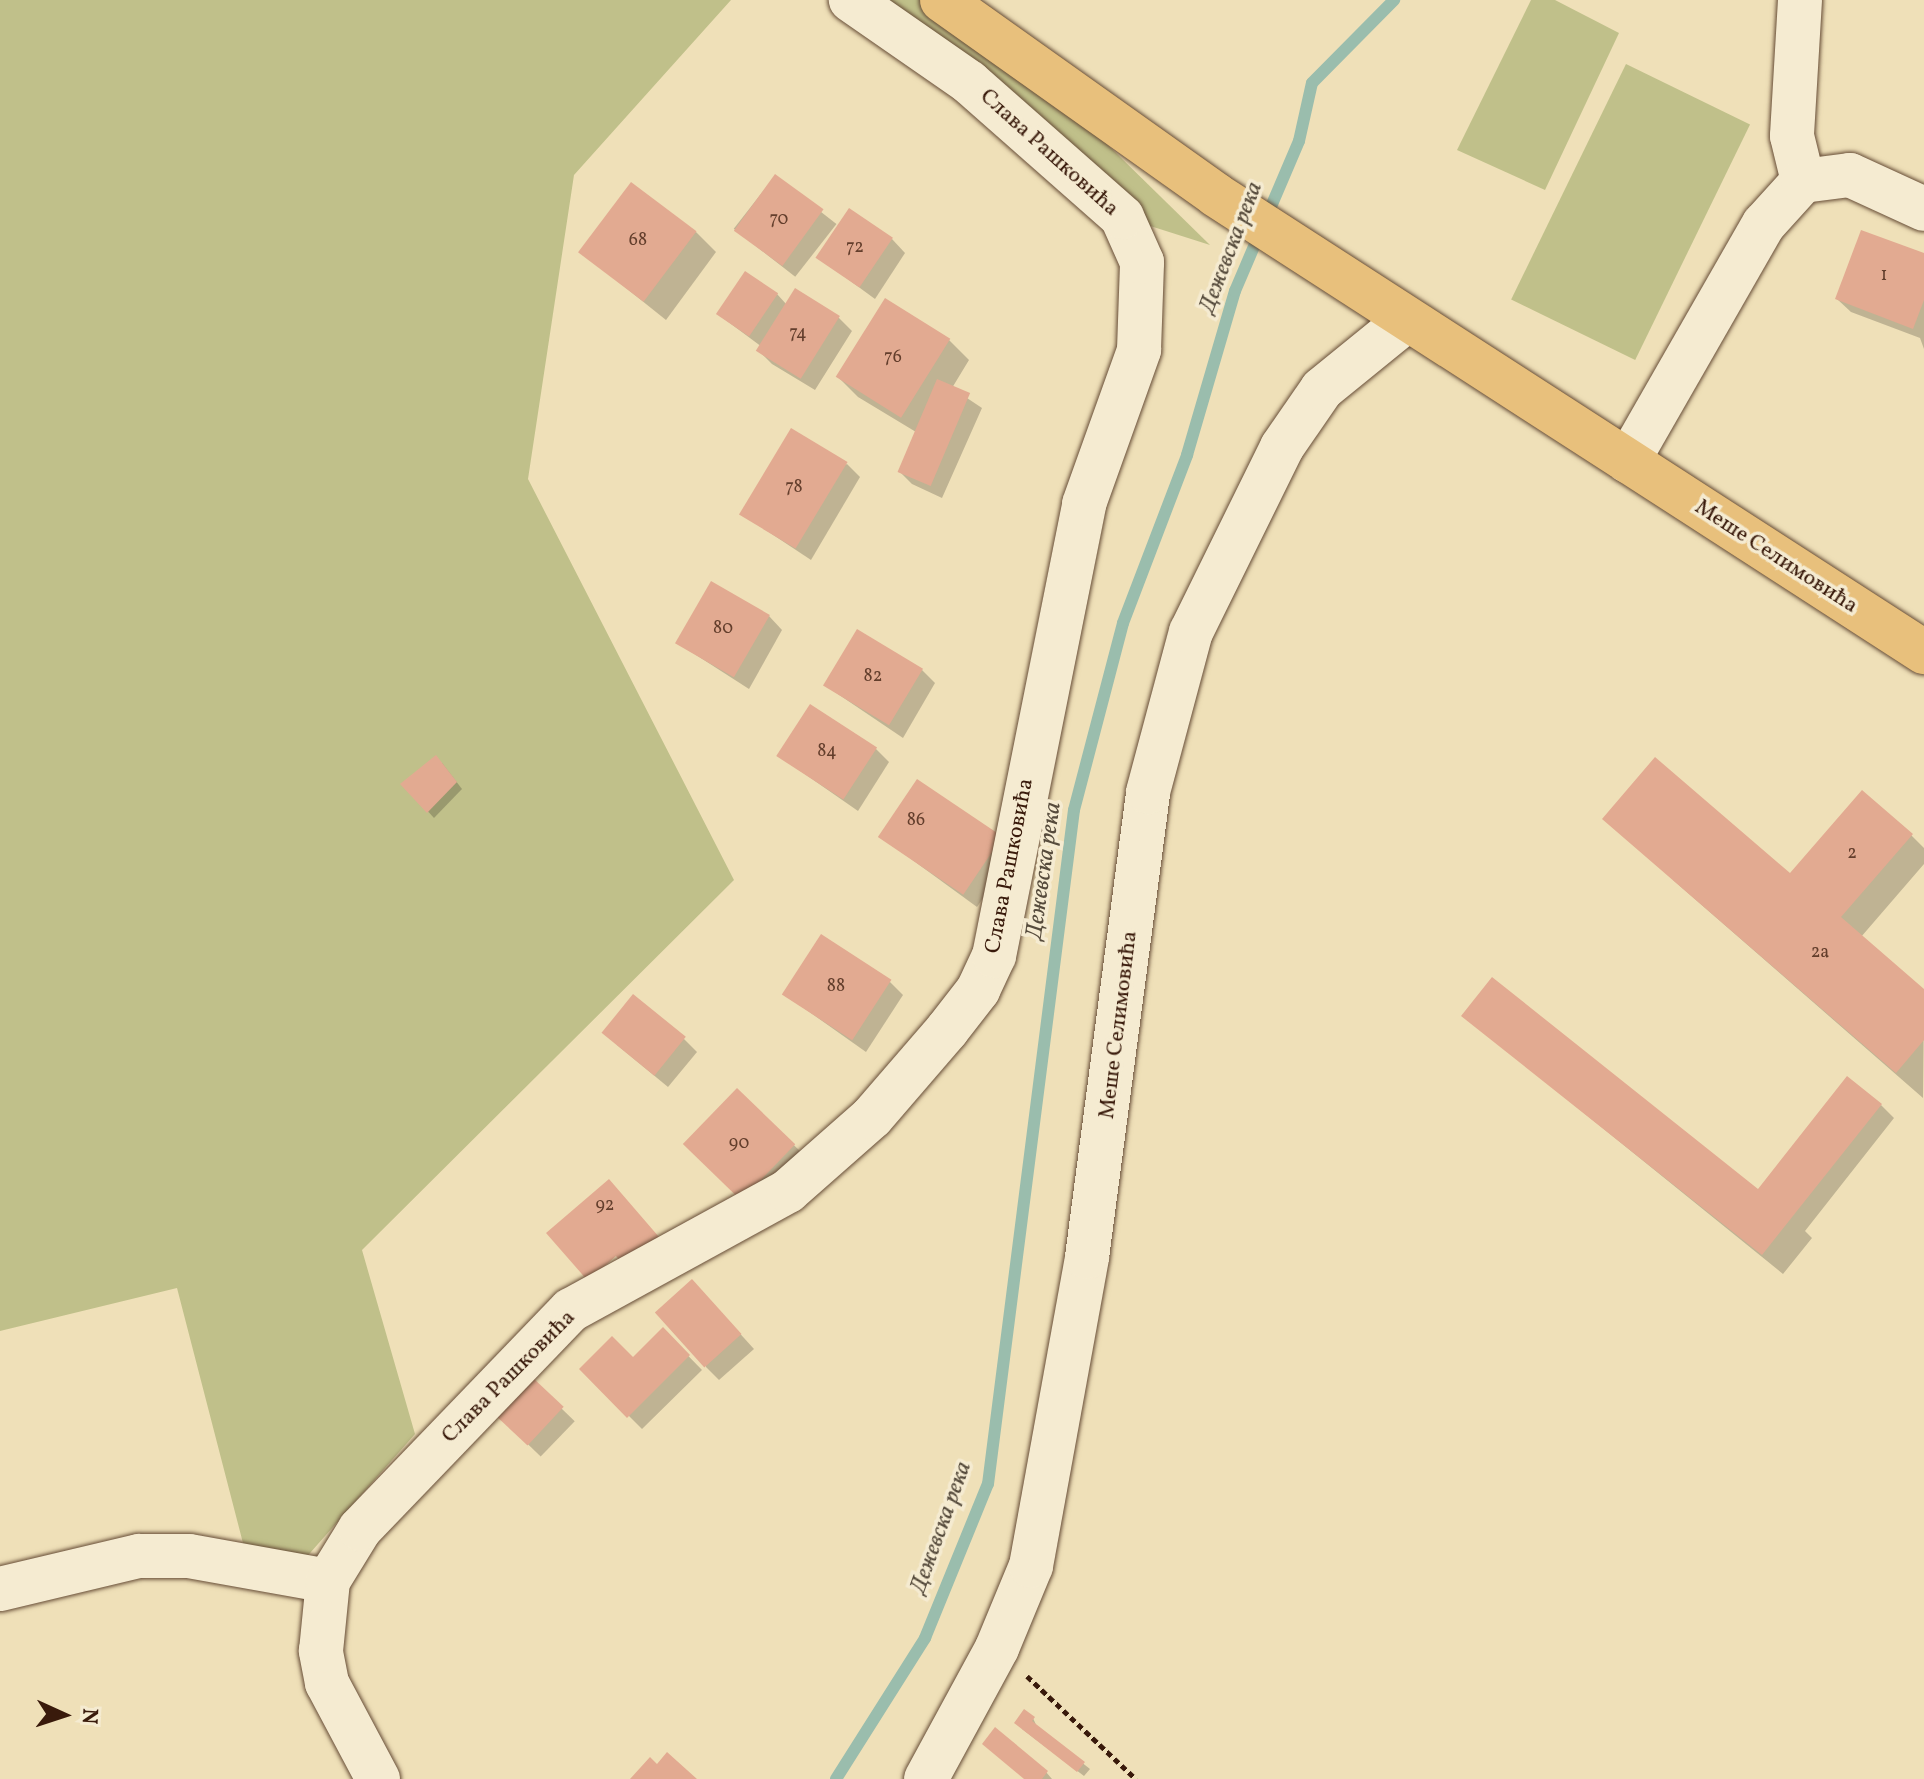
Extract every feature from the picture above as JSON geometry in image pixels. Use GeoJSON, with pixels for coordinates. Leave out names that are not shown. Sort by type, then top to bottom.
{"type":"FeatureCollection","features":[{"type":"Feature","properties":{"kind":"main road","name":"Меше Селимовића"},"geometry":{"type":"LineString","coordinates":[[942,0],[1216,195],[1924,652]]}},
{"type":"Feature","properties":{"kind":"street","name":"Слава Рашковића"},"geometry":{"type":"LineString","coordinates":[[325,1600],[360,1529],[571,1310],[788,1191],[872,1117],[978,990],[994,956],[1084,504],[1139,350],[1142,262],[1122,217],[969,82],[851,0]]}},
{"type":"Feature","properties":{"kind":"street"},"geometry":{"type":"LineString","coordinates":[[1800,0],[1792,136],[1803,181]]}},
{"type":"Feature","properties":{"kind":"street"},"geometry":{"type":"LineString","coordinates":[[1628,461],[1764,224],[1803,181],[1850,175],[1924,209]]}},
{"type":"Feature","properties":{"kind":"street","name":"Меше Селимовића"},"geometry":{"type":"LineString","coordinates":[[926,1779],[997,1648],[1031,1566],[1050,1481],[1087,1257],[1148,792],[1191,632],[1282,447],[1322,389],[1407,320]]}},
{"type":"Feature","properties":{"kind":"street"},"geometry":{"type":"LineString","coordinates":[[0,1589],[139,1556],[189,1556],[325,1600],[321,1651],[327,1683],[378,1779]]}},
{"type":"Feature","properties":{"kind":"path"},"geometry":{"type":"LineString","coordinates":[[997,1648],[1136,1779]]}},
{"type":"Feature","properties":{"kind":"green space"},"geometry":{"type":"Polygon","coordinates":[[[0,0],[731,0],[574,175],[528,479],[734,880],[362,1250],[415,1434],[303,1561],[244,1547],[177,1288],[0,1331],[0,0]]]}},
{"type":"Feature","properties":{"kind":"green space"},"geometry":{"type":"Polygon","coordinates":[[[851,0],[960,0],[1210,245],[1122,217],[851,0]]]}},
{"type":"Feature","properties":{"kind":"green space"},"geometry":{"type":"Polygon","coordinates":[[[1531,0],[1555,0],[1619,33],[1545,190],[1457,150],[1531,0]]]}},
{"type":"Feature","properties":{"kind":"green space"},"geometry":{"type":"Polygon","coordinates":[[[1626,64],[1750,124],[1635,360],[1511,299],[1626,64]]]}},
{"type":"Feature","properties":{"kind":"building"},"geometry":{"type":"Polygon","coordinates":[[[775,174],[824,209],[782,266],[734,231],[775,174]]]}},
{"type":"Feature","properties":{"kind":"building"},"geometry":{"type":"Polygon","coordinates":[[[631,182],[696,231],[644,302],[578,252],[631,182]]]}},
{"type":"Feature","properties":{"kind":"building"},"geometry":{"type":"Polygon","coordinates":[[[849,208],[893,238],[859,287],[815,258],[849,208]]]}},
{"type":"Feature","properties":{"kind":"building"},"geometry":{"type":"Polygon","coordinates":[[[1861,230],[1924,253],[1924,300],[1913,329],[1835,299],[1861,230]]]}},
{"type":"Feature","properties":{"kind":"building"},"geometry":{"type":"Polygon","coordinates":[[[745,271],[778,293],[749,336],[716,314],[745,271]]]}},
{"type":"Feature","properties":{"kind":"building"},"geometry":{"type":"Polygon","coordinates":[[[795,288],[840,316],[801,379],[756,351],[795,288]]]}},
{"type":"Feature","properties":{"kind":"building"},"geometry":{"type":"Polygon","coordinates":[[[885,298],[950,339],[901,418],[836,377],[885,298]]]}},
{"type":"Feature","properties":{"kind":"building"},"geometry":{"type":"Polygon","coordinates":[[[937,379],[970,393],[931,486],[898,472],[937,379]]]}},
{"type":"Feature","properties":{"kind":"building"},"geometry":{"type":"Polygon","coordinates":[[[791,428],[848,462],[796,549],[739,515],[791,428]]]}},
{"type":"Feature","properties":{"kind":"building"},"geometry":{"type":"Polygon","coordinates":[[[711,581],[770,615],[734,677],[675,643],[711,581]]]}},
{"type":"Feature","properties":{"kind":"building"},"geometry":{"type":"Polygon","coordinates":[[[857,629],[923,669],[889,725],[823,686],[857,629]]]}},
{"type":"Feature","properties":{"kind":"building"},"geometry":{"type":"Polygon","coordinates":[[[810,704],[877,748],[843,800],[776,756],[810,704]]]}},
{"type":"Feature","properties":{"kind":"building"},"geometry":{"type":"Polygon","coordinates":[[[436,755],[457,782],[427,813],[400,784],[436,755]]]}},
{"type":"Feature","properties":{"kind":"building"},"geometry":{"type":"Polygon","coordinates":[[[1655,757],[1790,873],[1862,790],[1913,834],[1841,917],[1924,989],[1924,1040],[1896,1073],[1602,819],[1655,757]]]}},
{"type":"Feature","properties":{"kind":"building"},"geometry":{"type":"Polygon","coordinates":[[[917,779],[1002,837],[963,895],[878,837],[917,779]]]}},
{"type":"Feature","properties":{"kind":"building"},"geometry":{"type":"Polygon","coordinates":[[[821,934],[891,980],[852,1040],[782,994],[821,934]]]}},
{"type":"Feature","properties":{"kind":"building"},"geometry":{"type":"Polygon","coordinates":[[[1492,977],[1758,1189],[1847,1076],[1882,1104],[1762,1255],[1461,1016],[1492,977]]]}},
{"type":"Feature","properties":{"kind":"building"},"geometry":{"type":"Polygon","coordinates":[[[633,994],[686,1037],[654,1076],[602,1033],[633,994]]]}},
{"type":"Feature","properties":{"kind":"building"},"geometry":{"type":"Polygon","coordinates":[[[737,1088],[795,1144],[741,1200],[683,1144],[737,1088]]]}},
{"type":"Feature","properties":{"kind":"building"},"geometry":{"type":"Polygon","coordinates":[[[609,1179],[659,1237],[625,1267],[616,1256],[588,1281],[546,1233],[609,1179]]]}},
{"type":"Feature","properties":{"kind":"building"},"geometry":{"type":"Polygon","coordinates":[[[692,1279],[742,1334],[704,1367],[655,1312],[692,1279]]]}},
{"type":"Feature","properties":{"kind":"building"},"geometry":{"type":"Polygon","coordinates":[[[663,1327],[690,1355],[627,1418],[579,1369],[612,1336],[633,1357],[663,1327]]]}},
{"type":"Feature","properties":{"kind":"building"},"geometry":{"type":"Polygon","coordinates":[[[533,1378],[564,1407],[528,1445],[497,1417],[533,1378]]]}},
{"type":"Feature","properties":{"kind":"building"},"geometry":{"type":"Polygon","coordinates":[[[1024,1709],[1035,1717],[1032,1721],[1085,1762],[1077,1772],[1014,1723],[1024,1709]]]}},
{"type":"Feature","properties":{"kind":"building"},"geometry":{"type":"Polygon","coordinates":[[[995,1727],[1048,1771],[1042,1779],[1024,1779],[982,1744],[995,1727]]]}},
{"type":"Feature","properties":{"kind":"building"},"geometry":{"type":"Polygon","coordinates":[[[667,1752],[697,1779],[630,1779],[650,1757],[657,1764],[667,1752]]]}},
{"type":"Feature","properties":{"kind":"waterway","name":"Дежевска река"},"geometry":{"type":"LineString","coordinates":[[836,1779],[925,1638],[988,1484],[1074,810],[1123,623],[1187,455],[1235,291],[1299,141],[1312,83],[1394,0]]}}]}
